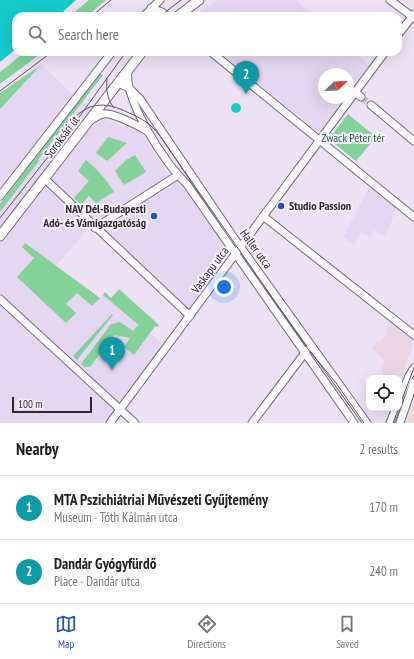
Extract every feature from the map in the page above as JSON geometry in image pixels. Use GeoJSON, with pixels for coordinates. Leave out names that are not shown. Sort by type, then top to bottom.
{"type":"FeatureCollection","features":[{"type":"Feature","properties":{"kind":"main road"},"geometry":{"type":"LineString","coordinates":[[183,12],[199,0]]}},
{"type":"Feature","properties":{"kind":"main road","name":"Soroksári út"},"geometry":{"type":"LineString","coordinates":[[0,236],[139,56]]}},
{"type":"Feature","properties":{"kind":"street"},"geometry":{"type":"LineString","coordinates":[[148,12],[160,0]]}},
{"type":"Feature","properties":{"kind":"street"},"geometry":{"type":"LineString","coordinates":[[390,0],[413,16],[402,30]]}},
{"type":"Feature","properties":{"kind":"street"},"geometry":{"type":"LineString","coordinates":[[151,8],[162,12]]}},
{"type":"Feature","properties":{"kind":"street"},"geometry":{"type":"LineString","coordinates":[[0,196],[109,56]]}},
{"type":"Feature","properties":{"kind":"street"},"geometry":{"type":"LineString","coordinates":[[216,56],[414,217]]}},
{"type":"Feature","properties":{"kind":"street","name":"Vaskapu utca"},"geometry":{"type":"LineString","coordinates":[[110,423],[382,56]]}},
{"type":"Feature","properties":{"kind":"street","name":"Haller utca"},"geometry":{"type":"LineString","coordinates":[[128,71],[129,88],[135,107],[149,133],[178,175],[186,183],[354,423]]}},
{"type":"Feature","properties":{"kind":"street","name":"Haller utca"},"geometry":{"type":"LineString","coordinates":[[118,83],[129,88],[140,99],[232,235],[367,423]]}},
{"type":"Feature","properties":{"kind":"street"},"geometry":{"type":"LineString","coordinates":[[355,92],[361,97]]}},
{"type":"Feature","properties":{"kind":"street"},"geometry":{"type":"LineString","coordinates":[[371,105],[414,141]]}},
{"type":"Feature","properties":{"kind":"street","name":"Haller utca"},"geometry":{"type":"LineString","coordinates":[[86,124],[100,114],[108,114],[141,127],[149,133]]}},
{"type":"Feature","properties":{"kind":"street"},"geometry":{"type":"LineString","coordinates":[[95,228],[178,175]]}},
{"type":"Feature","properties":{"kind":"street"},"geometry":{"type":"LineString","coordinates":[[45,179],[95,228],[190,316]]}},
{"type":"Feature","properties":{"kind":"street"},"geometry":{"type":"LineString","coordinates":[[263,216],[414,335]]}},
{"type":"Feature","properties":{"kind":"street"},"geometry":{"type":"LineString","coordinates":[[0,299],[135,423]]}},
{"type":"Feature","properties":{"kind":"street"},"geometry":{"type":"LineString","coordinates":[[252,423],[311,345]]}},
{"type":"Feature","properties":{"kind":"street"},"geometry":{"type":"LineString","coordinates":[[402,392],[408,376],[414,368]]}},
{"type":"Feature","properties":{"kind":"street"},"geometry":{"type":"LineString","coordinates":[[400,423],[414,382]]}},
{"type":"Feature","properties":{"kind":"street"},"geometry":{"type":"LineString","coordinates":[[390,422],[395,411]]}},
{"type":"Feature","properties":{"kind":"shaded area"},"geometry":{"type":"Polygon","coordinates":[[[217,0],[296,0],[310,12],[201,12],[217,0]]]}},
{"type":"Feature","properties":{"kind":"shaded area"},"geometry":{"type":"Polygon","coordinates":[[[223,56],[359,56],[370,66],[354,87],[354,68],[318,68],[318,104],[341,104],[319,133],[223,56]]]}},
{"type":"Feature","properties":{"kind":"shaded area"},"geometry":{"type":"Polygon","coordinates":[[[40,63],[72,94],[102,118],[140,132],[171,178],[183,171],[237,249],[232,268],[192,318],[91,225],[56,266],[100,298],[103,295],[168,348],[105,423],[0,423],[0,94],[40,63]]]}},
{"type":"Feature","properties":{"kind":"shaded area"},"geometry":{"type":"Polygon","coordinates":[[[370,186],[397,208],[385,237],[374,230],[370,238],[361,232],[354,245],[343,237],[370,186]]]}},
{"type":"Feature","properties":{"kind":"shaded area"},"geometry":{"type":"Polygon","coordinates":[[[392,323],[409,337],[412,342],[412,347],[402,375],[384,375],[382,372],[384,360],[372,348],[377,341],[379,343],[385,336],[387,333],[385,332],[392,323]]]}},
{"type":"Feature","properties":{"kind":"shaded area"},"geometry":{"type":"Polygon","coordinates":[[[414,403],[414,423],[407,423],[409,417],[414,403]]]}},
{"type":"Feature","properties":{"kind":"green space"},"geometry":{"type":"Polygon","coordinates":[[[89,0],[106,0],[92,12],[75,12],[89,0]]]}},
{"type":"Feature","properties":{"kind":"green space"},"geometry":{"type":"Polygon","coordinates":[[[20,56],[38,56],[0,84],[0,72],[20,56]]]}},
{"type":"Feature","properties":{"kind":"green space"},"geometry":{"type":"Polygon","coordinates":[[[40,66],[0,109],[0,93],[40,66]]]}},
{"type":"Feature","properties":{"kind":"green space"},"geometry":{"type":"Polygon","coordinates":[[[100,73],[103,75],[0,212],[0,204],[100,73]]]}},
{"type":"Feature","properties":{"kind":"green space","name":"Zwack Péter tér"},"geometry":{"type":"Polygon","coordinates":[[[348,114],[376,137],[356,161],[329,139],[348,114]]]}},
{"type":"Feature","properties":{"kind":"green space"},"geometry":{"type":"Polygon","coordinates":[[[108,137],[127,143],[107,161],[96,153],[108,137]]]}},
{"type":"Feature","properties":{"kind":"green space"},"geometry":{"type":"Polygon","coordinates":[[[135,155],[146,172],[124,185],[115,171],[126,160],[135,155]]]}},
{"type":"Feature","properties":{"kind":"green space"},"geometry":{"type":"Polygon","coordinates":[[[86,160],[102,175],[114,192],[96,203],[89,196],[81,205],[74,198],[89,181],[78,171],[86,160]]]}},
{"type":"Feature","properties":{"kind":"green space"},"geometry":{"type":"Polygon","coordinates":[[[25,243],[100,298],[92,306],[77,293],[66,304],[76,313],[66,323],[17,277],[34,258],[22,247],[25,243]]]}},
{"type":"Feature","properties":{"kind":"green space"},"geometry":{"type":"Polygon","coordinates":[[[119,289],[159,325],[157,327],[155,326],[134,355],[124,347],[130,338],[114,335],[90,367],[85,367],[81,364],[111,324],[120,322],[133,331],[138,325],[141,327],[103,295],[105,292],[111,298],[119,289]]]}},
{"type":"Feature","properties":{"kind":"green space"},"geometry":{"type":"Polygon","coordinates":[[[112,314],[113,315],[77,360],[73,356],[112,314]]]}},
{"type":"Feature","properties":{"kind":"water"},"geometry":{"type":"Polygon","coordinates":[[[0,0],[76,0],[62,12],[12,12],[12,52],[0,62],[0,0]]]}},
{"type":"Feature","properties":{"kind":"water"},"geometry":{"type":"Polygon","coordinates":[[[234,103],[238,103],[240,104],[240,112],[234,113],[231,110],[231,106],[234,103]]]}},
{"type":"Feature","properties":{"kind":"tunnel"},"geometry":{"type":"LineString","coordinates":[[361,97],[371,105]]}},
{"type":"Feature","properties":{"kind":"tram line"},"geometry":{"type":"LineString","coordinates":[[97,12],[111,0]]}},
{"type":"Feature","properties":{"kind":"tram line"},"geometry":{"type":"LineString","coordinates":[[165,12],[181,0]]}},
{"type":"Feature","properties":{"kind":"tram line"},"geometry":{"type":"LineString","coordinates":[[0,91],[47,56]]}},
{"type":"Feature","properties":{"kind":"tram line"},"geometry":{"type":"LineString","coordinates":[[0,218],[77,120],[123,56]]}},
{"type":"Feature","properties":{"kind":"tram line"},"geometry":{"type":"LineString","coordinates":[[107,78],[108,94],[114,108]]}},
{"type":"Feature","properties":{"kind":"tram line"},"geometry":{"type":"LineString","coordinates":[[75,117],[88,108],[107,105],[138,117],[153,128],[308,349],[336,383],[364,423]]}},
{"type":"Feature","properties":{"kind":"tram line"},"geometry":{"type":"LineString","coordinates":[[393,423],[414,368]]}},
{"type":"Feature","properties":{"kind":"place","name":"Dandár Gyógyfürdő"},"geometry":{"type":"Point","coordinates":[246,94]}},
{"type":"Feature","properties":{"kind":"place","name":"Studio Passion"},"geometry":{"type":"Point","coordinates":[281,206]}},
{"type":"Feature","properties":{"kind":"place","name":"NAV Dél-Budapesti Adó- és Vámigazgatóság"},"geometry":{"type":"Point","coordinates":[154,216]}},
{"type":"Feature","properties":{"kind":"place","name":"MTA Pszichiátriai Művészeti Gyűjtemény"},"geometry":{"type":"Point","coordinates":[112,370]}}]}
